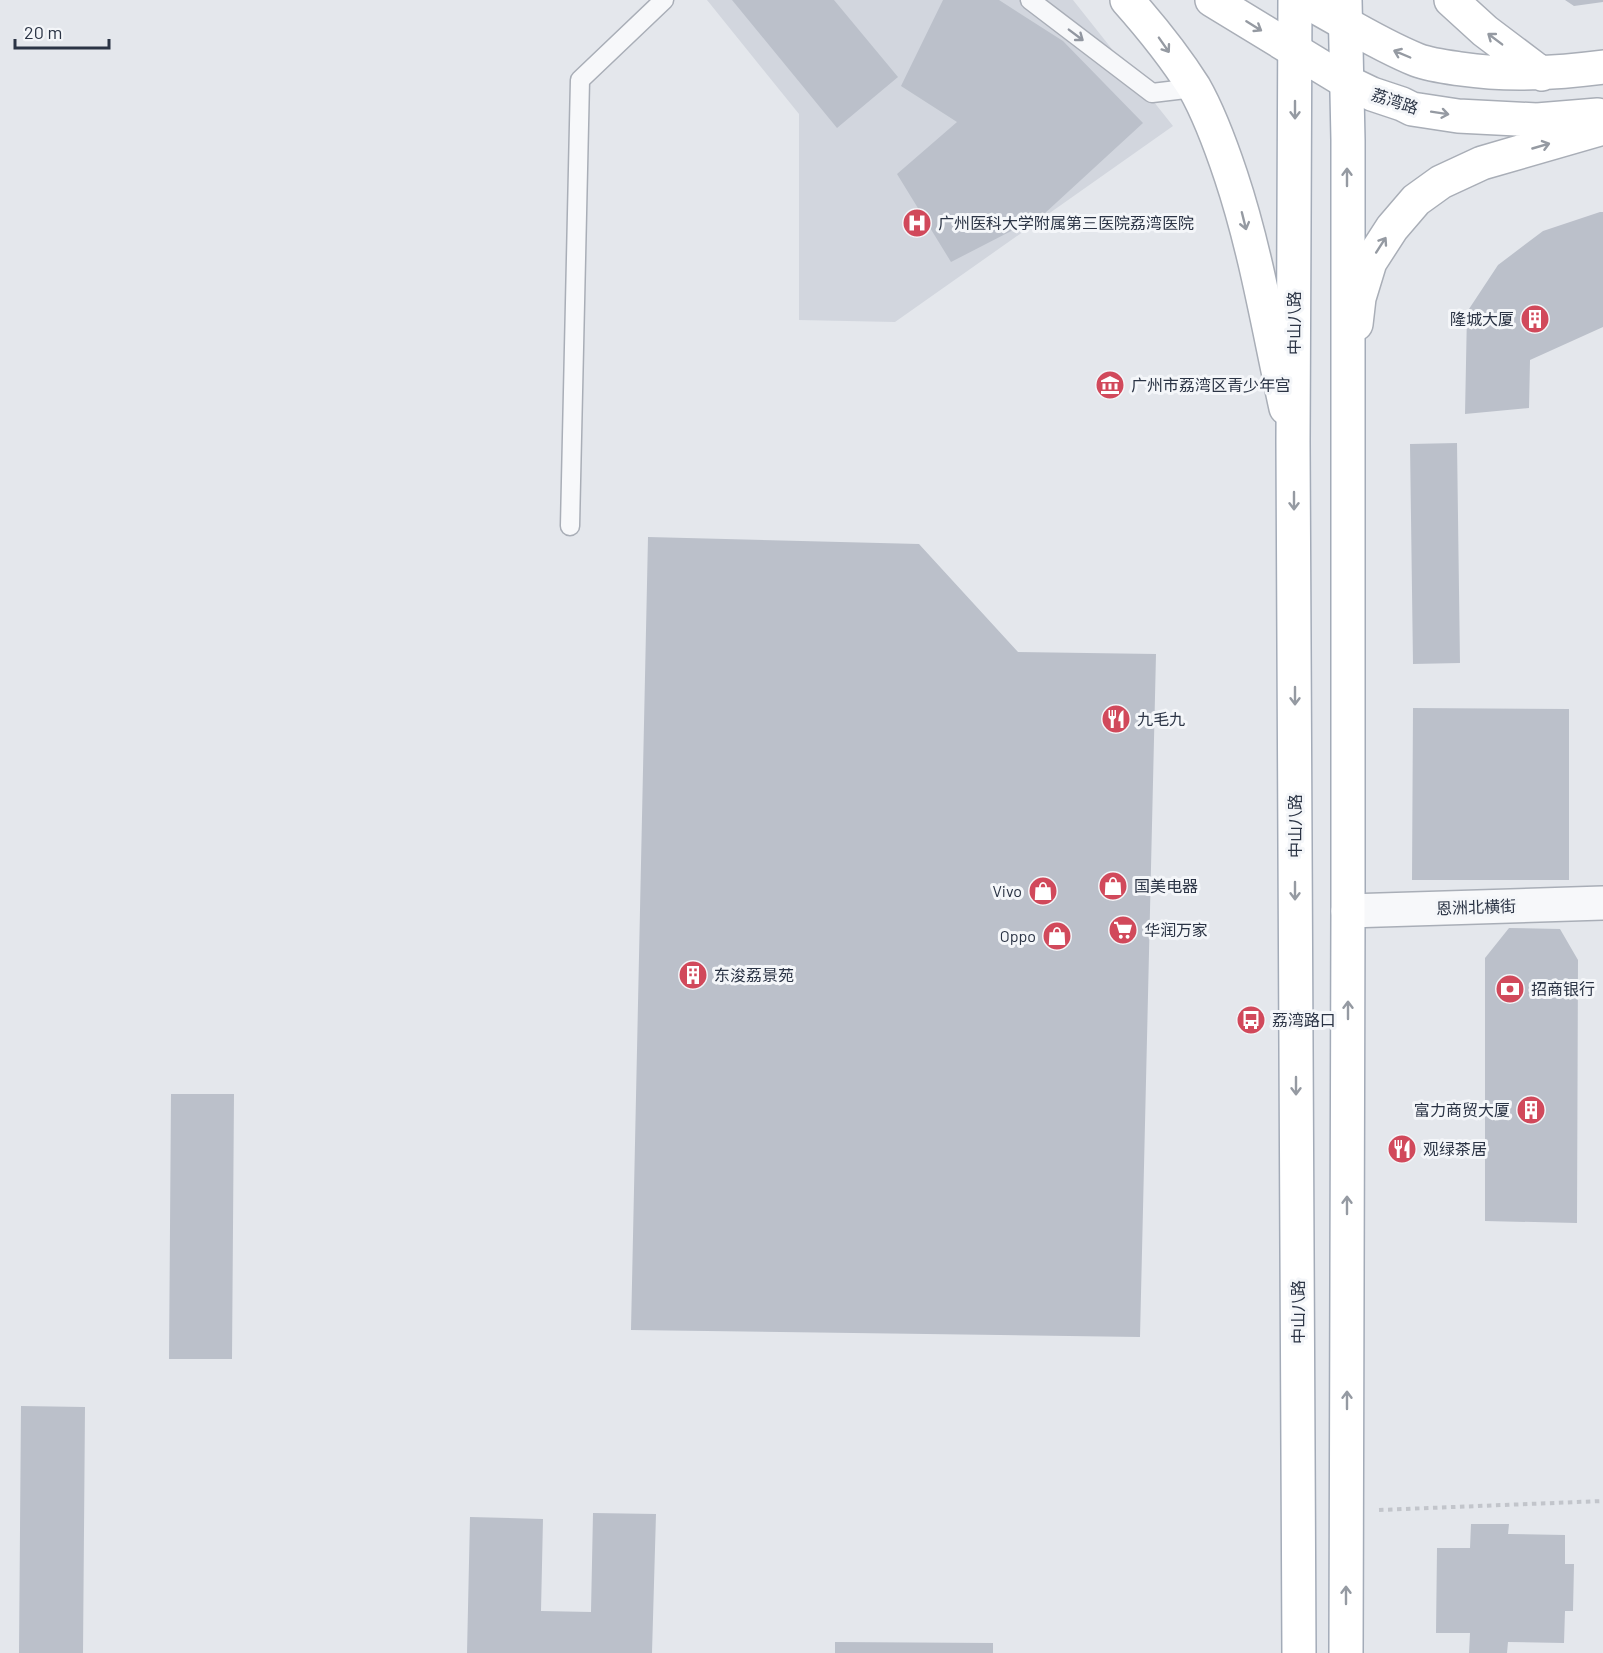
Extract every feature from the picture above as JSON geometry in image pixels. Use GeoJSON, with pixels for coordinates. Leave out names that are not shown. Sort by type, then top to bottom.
{"type":"FeatureCollection","features":[{"type":"Feature","properties":{"kind":"main road"},"geometry":{"type":"LineString","coordinates":[[1127,0],[1151,27],[1194,88],[1220,143],[1240,202],[1293,442]]}},
{"type":"Feature","properties":{"kind":"main road","name":"荔湾路"},"geometry":{"type":"LineString","coordinates":[[1212,0],[1345,81],[1412,109],[1458,116],[1537,120],[1603,114]]}},
{"type":"Feature","properties":{"kind":"main road","name":"中山八路"},"geometry":{"type":"LineString","coordinates":[[1295,0],[1293,442],[1299,1653]]}},
{"type":"Feature","properties":{"kind":"main road"},"geometry":{"type":"LineString","coordinates":[[1303,0],[1345,11],[1377,43],[1419,61],[1486,72],[1542,74],[1603,67]]}},
{"type":"Feature","properties":{"kind":"main road"},"geometry":{"type":"LineString","coordinates":[[1451,0],[1485,31],[1542,74]]}},
{"type":"Feature","properties":{"kind":"main road"},"geometry":{"type":"LineString","coordinates":[[1345,11],[1348,403],[1346,1653]]}},
{"type":"Feature","properties":{"kind":"main road"},"geometry":{"type":"LineString","coordinates":[[1348,403],[1359,298],[1370,262],[1392,228],[1416,200],[1441,182],[1482,163],[1603,128]]}},
{"type":"Feature","properties":{"kind":"street","name":"恩洲北横街"},"geometry":{"type":"LineString","coordinates":[[1348,911],[1603,903]]}},
{"type":"Feature","properties":{"kind":"lane"},"geometry":{"type":"LineString","coordinates":[[570,526],[580,80],[664,0]]}},
{"type":"Feature","properties":{"kind":"lane"},"geometry":{"type":"LineString","coordinates":[[1030,0],[1152,93],[1194,88]]}},
{"type":"Feature","properties":{"kind":"path"},"geometry":{"type":"LineString","coordinates":[[1346,1512],[1603,1501]]}},
{"type":"Feature","properties":{"kind":"shaded area","name":"广州医科大学附属第三医院荔湾医院"},"geometry":{"type":"Polygon","coordinates":[[[707,0],[1073,0],[1173,126],[895,322],[799,320],[799,114],[707,0]]]}},
{"type":"Feature","properties":{"kind":"building"},"geometry":{"type":"Polygon","coordinates":[[[732,0],[834,0],[898,77],[837,128],[732,0]]]}},
{"type":"Feature","properties":{"kind":"building"},"geometry":{"type":"Polygon","coordinates":[[[943,0],[999,0],[1063,41],[1143,123],[1044,214],[951,262],[897,174],[957,122],[901,86],[943,0]]]}},
{"type":"Feature","properties":{"kind":"building"},"geometry":{"type":"Polygon","coordinates":[[[1565,0],[1603,0],[1603,2],[1574,6],[1565,0]]]}},
{"type":"Feature","properties":{"kind":"building","name":"隆城大厦"},"geometry":{"type":"Polygon","coordinates":[[[1603,212],[1603,327],[1530,360],[1529,408],[1465,414],[1467,312],[1498,265],[1543,231],[1603,212]]]}},
{"type":"Feature","properties":{"kind":"building"},"geometry":{"type":"Polygon","coordinates":[[[1457,443],[1460,663],[1413,664],[1410,444],[1457,443]]]}},
{"type":"Feature","properties":{"kind":"building"},"geometry":{"type":"Polygon","coordinates":[[[648,537],[919,544],[1018,652],[1156,654],[1140,1337],[631,1330],[648,537]]]}},
{"type":"Feature","properties":{"kind":"building"},"geometry":{"type":"Polygon","coordinates":[[[1413,708],[1569,709],[1569,880],[1412,880],[1413,708]]]}},
{"type":"Feature","properties":{"kind":"building","name":"富力商贸大厦"},"geometry":{"type":"Polygon","coordinates":[[[1509,928],[1560,929],[1578,960],[1577,1223],[1485,1221],[1485,958],[1509,928]]]}},
{"type":"Feature","properties":{"kind":"building"},"geometry":{"type":"Polygon","coordinates":[[[171,1094],[234,1094],[232,1359],[169,1359],[171,1094]]]}},
{"type":"Feature","properties":{"kind":"building"},"geometry":{"type":"Polygon","coordinates":[[[21,1406],[85,1407],[83,1653],[19,1653],[21,1406]]]}},
{"type":"Feature","properties":{"kind":"building"},"geometry":{"type":"Polygon","coordinates":[[[593,1513],[656,1514],[652,1653],[467,1653],[470,1517],[543,1519],[541,1611],[591,1612],[593,1513]]]}},
{"type":"Feature","properties":{"kind":"building"},"geometry":{"type":"Polygon","coordinates":[[[1471,1524],[1509,1524],[1508,1534],[1565,1535],[1565,1564],[1574,1564],[1573,1611],[1565,1611],[1564,1643],[1508,1642],[1507,1653],[1469,1653],[1470,1633],[1436,1633],[1437,1548],[1470,1548],[1471,1524]]]}},
{"type":"Feature","properties":{"kind":"building"},"geometry":{"type":"Polygon","coordinates":[[[835,1642],[993,1643],[993,1653],[835,1653],[835,1642]]]}},
{"type":"Feature","properties":{"kind":"place","name":"广州医科大学附属第三医院荔湾医院"},"geometry":{"type":"Point","coordinates":[917,223]}},
{"type":"Feature","properties":{"kind":"place","name":"隆城大厦"},"geometry":{"type":"Point","coordinates":[1535,319]}},
{"type":"Feature","properties":{"kind":"place","name":"广州市荔湾区青少年宫"},"geometry":{"type":"Point","coordinates":[1110,385]}},
{"type":"Feature","properties":{"kind":"place","name":"九毛九"},"geometry":{"type":"Point","coordinates":[1116,719]}},
{"type":"Feature","properties":{"kind":"place","name":"国美电器"},"geometry":{"type":"Point","coordinates":[1113,886]}},
{"type":"Feature","properties":{"kind":"place","name":"Vivo"},"geometry":{"type":"Point","coordinates":[1043,891]}},
{"type":"Feature","properties":{"kind":"place","name":"华润万家"},"geometry":{"type":"Point","coordinates":[1123,930]}},
{"type":"Feature","properties":{"kind":"place","name":"Oppo"},"geometry":{"type":"Point","coordinates":[1057,936]}},
{"type":"Feature","properties":{"kind":"place","name":"东浚荔景苑"},"geometry":{"type":"Point","coordinates":[693,975]}},
{"type":"Feature","properties":{"kind":"place","name":"招商银行"},"geometry":{"type":"Point","coordinates":[1510,989]}},
{"type":"Feature","properties":{"kind":"place","name":"荔湾路口"},"geometry":{"type":"Point","coordinates":[1251,1020]}},
{"type":"Feature","properties":{"kind":"place","name":"富力商贸大厦"},"geometry":{"type":"Point","coordinates":[1531,1110]}},
{"type":"Feature","properties":{"kind":"place","name":"观绿茶居"},"geometry":{"type":"Point","coordinates":[1402,1149]}}]}
